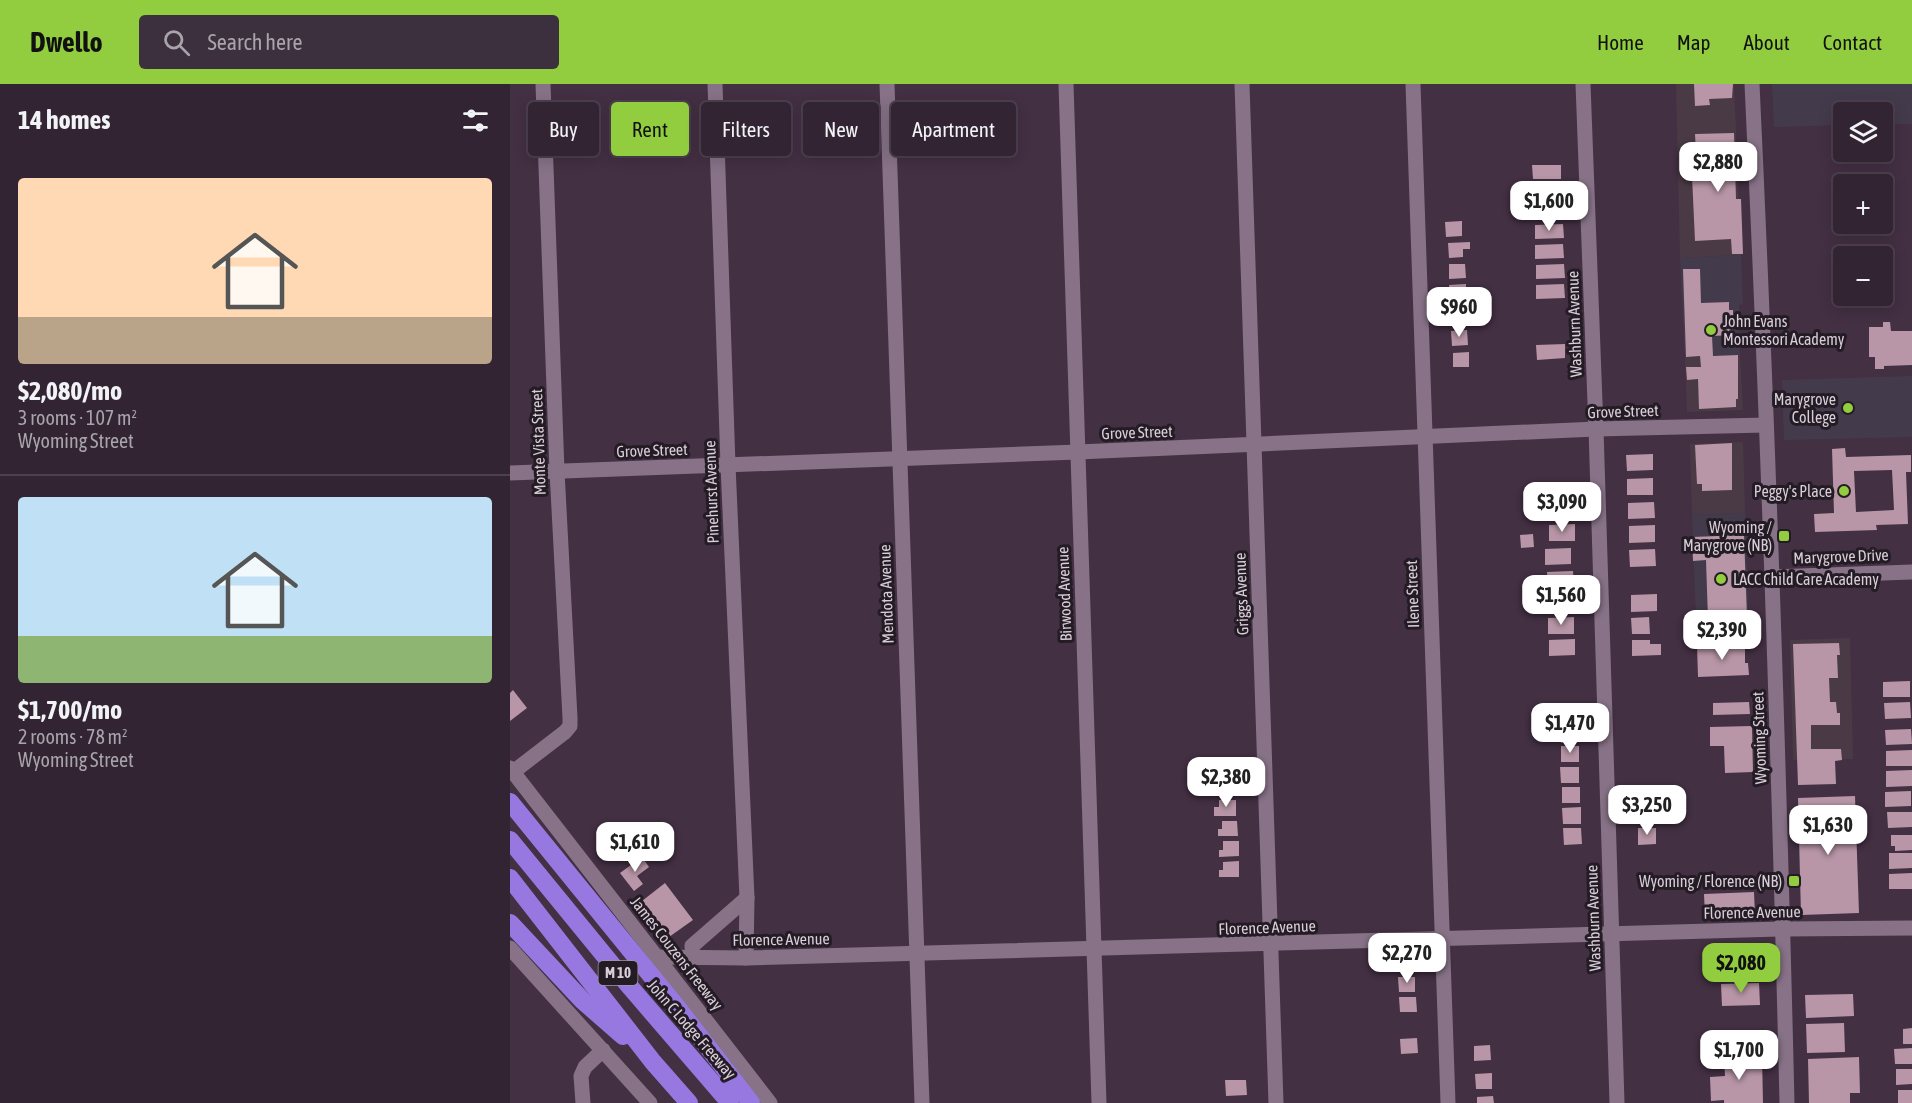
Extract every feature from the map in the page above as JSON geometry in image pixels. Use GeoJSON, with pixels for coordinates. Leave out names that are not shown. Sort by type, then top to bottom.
{"type":"FeatureCollection","features":[{"type":"Feature","properties":{"kind":"highway"},"geometry":{"type":"LineString","coordinates":[[510,802],[751,1103]]}},
{"type":"Feature","properties":{"kind":"highway","name":"John C Lodge Freeway"},"geometry":{"type":"LineString","coordinates":[[510,840],[631,988],[730,1103]]}},
{"type":"Feature","properties":{"kind":"highway","name":"M 10"},"geometry":{"type":"LineString","coordinates":[[510,878],[653,1062],[689,1103]]}},
{"type":"Feature","properties":{"kind":"highway"},"geometry":{"type":"LineString","coordinates":[[510,923],[583,1001],[653,1062]]}},
{"type":"Feature","properties":{"kind":"street","name":"Monte Vista Street"},"geometry":{"type":"LineString","coordinates":[[512,770],[570,726],[557,471],[543,84]]}},
{"type":"Feature","properties":{"kind":"street","name":"Pinehurst Avenue"},"geometry":{"type":"LineString","coordinates":[[714,84],[747,898],[746,958]]}},
{"type":"Feature","properties":{"kind":"street","name":"Mendota Avenue"},"geometry":{"type":"LineString","coordinates":[[887,84],[922,1103]]}},
{"type":"Feature","properties":{"kind":"street","name":"Birwood Avenue"},"geometry":{"type":"LineString","coordinates":[[1066,84],[1099,1103]]}},
{"type":"Feature","properties":{"kind":"street","name":"Griggs Avenue"},"geometry":{"type":"LineString","coordinates":[[1242,84],[1276,1103]]}},
{"type":"Feature","properties":{"kind":"street","name":"Ilene Street"},"geometry":{"type":"LineString","coordinates":[[1413,84],[1448,1103]]}},
{"type":"Feature","properties":{"kind":"street","name":"Washburn Avenue"},"geometry":{"type":"LineString","coordinates":[[1583,84],[1617,1103]]}},
{"type":"Feature","properties":{"kind":"street","name":"Wyoming Street"},"geometry":{"type":"LineString","coordinates":[[1752,84],[1783,929],[1786,1103]]}},
{"type":"Feature","properties":{"kind":"street","name":"Grove Street"},"geometry":{"type":"LineString","coordinates":[[510,473],[1254,445],[1596,429],[1766,425]]}},
{"type":"Feature","properties":{"kind":"street","name":"Marygrove Drive"},"geometry":{"type":"LineString","coordinates":[[1771,576],[1912,572]]}},
{"type":"Feature","properties":{"kind":"street","name":"James Couzens Freeway"},"geometry":{"type":"LineString","coordinates":[[512,770],[770,1103]]}},
{"type":"Feature","properties":{"kind":"street"},"geometry":{"type":"LineString","coordinates":[[693,958],[692,946],[747,898]]}},
{"type":"Feature","properties":{"kind":"street","name":"Florence Avenue"},"geometry":{"type":"LineString","coordinates":[[658,957],[746,958],[1783,929],[1912,928]]}},
{"type":"Feature","properties":{"kind":"street"},"geometry":{"type":"LineString","coordinates":[[510,948],[517,963],[603,1050],[650,1103]]}},
{"type":"Feature","properties":{"kind":"street"},"geometry":{"type":"LineString","coordinates":[[583,1103],[581,1076],[585,1067],[603,1050]]}},
{"type":"Feature","properties":{"kind":"shaded area"},"geometry":{"type":"Polygon","coordinates":[[[1676,84],[1734,84],[1741,255],[1680,258],[1676,84]]]}},
{"type":"Feature","properties":{"kind":"shaded area"},"geometry":{"type":"Polygon","coordinates":[[[1772,84],[1912,84],[1912,124],[1893,124],[1893,102],[1833,102],[1833,125],[1774,127],[1772,84]]]}},
{"type":"Feature","properties":{"kind":"shaded area","name":"John Evans Montessori Academy"},"geometry":{"type":"Polygon","coordinates":[[[1741,255],[1743,304],[1739,305],[1740,355],[1685,357],[1680,258],[1741,255]]]}},
{"type":"Feature","properties":{"kind":"shaded area"},"geometry":{"type":"Polygon","coordinates":[[[1740,355],[1743,410],[1687,412],[1685,357],[1740,355]]]}},
{"type":"Feature","properties":{"kind":"shaded area","name":"Marygrove College"},"geometry":{"type":"Polygon","coordinates":[[[1912,376],[1912,437],[1784,440],[1782,380],[1912,376]]]}},
{"type":"Feature","properties":{"kind":"shaded area"},"geometry":{"type":"Polygon","coordinates":[[[1743,442],[1745,513],[1692,515],[1690,444],[1743,442]]]}},
{"type":"Feature","properties":{"kind":"shaded area","name":"LACC Child Care Academy"},"geometry":{"type":"Polygon","coordinates":[[[1745,513],[1749,643],[1697,644],[1692,515],[1745,513]]]}},
{"type":"Feature","properties":{"kind":"shaded area"},"geometry":{"type":"Polygon","coordinates":[[[1850,638],[1853,759],[1793,760],[1790,640],[1850,638]]]}},
{"type":"Feature","properties":{"kind":"building"},"geometry":{"type":"Polygon","coordinates":[[[1694,84],[1733,84],[1732,98],[1709,99],[1710,105],[1695,106],[1694,84]]]}},
{"type":"Feature","properties":{"kind":"building"},"geometry":{"type":"Polygon","coordinates":[[[1734,133],[1736,199],[1741,199],[1743,254],[1732,254],[1731,239],[1695,241],[1692,176],[1712,175],[1712,154],[1696,155],[1695,134],[1734,133]]]}},
{"type":"Feature","properties":{"kind":"building"},"geometry":{"type":"Polygon","coordinates":[[[1532,165],[1561,165],[1561,179],[1533,179],[1532,165]]]}},
{"type":"Feature","properties":{"kind":"building"},"geometry":{"type":"Polygon","coordinates":[[[1561,184],[1562,198],[1534,199],[1533,185],[1561,184]]]}},
{"type":"Feature","properties":{"kind":"building"},"geometry":{"type":"Polygon","coordinates":[[[1562,204],[1563,218],[1534,219],[1534,205],[1562,204]]]}},
{"type":"Feature","properties":{"kind":"building"},"geometry":{"type":"Polygon","coordinates":[[[1462,221],[1462,236],[1446,237],[1445,222],[1462,221]]]}},
{"type":"Feature","properties":{"kind":"building"},"geometry":{"type":"Polygon","coordinates":[[[1563,224],[1564,238],[1535,239],[1535,225],[1563,224]]]}},
{"type":"Feature","properties":{"kind":"building"},"geometry":{"type":"Polygon","coordinates":[[[1470,242],[1470,249],[1463,249],[1463,257],[1449,258],[1448,243],[1470,242]]]}},
{"type":"Feature","properties":{"kind":"building"},"geometry":{"type":"Polygon","coordinates":[[[1563,244],[1564,258],[1535,259],[1535,245],[1563,244]]]}},
{"type":"Feature","properties":{"kind":"building"},"geometry":{"type":"Polygon","coordinates":[[[1449,264],[1465,264],[1466,278],[1449,279],[1449,264]]]}},
{"type":"Feature","properties":{"kind":"building"},"geometry":{"type":"Polygon","coordinates":[[[1564,264],[1565,278],[1536,279],[1536,265],[1564,264]]]}},
{"type":"Feature","properties":{"kind":"building"},"geometry":{"type":"Polygon","coordinates":[[[1683,269],[1700,269],[1701,303],[1729,302],[1729,310],[1733,310],[1733,335],[1712,336],[1713,356],[1738,355],[1736,407],[1699,409],[1698,379],[1687,380],[1686,367],[1701,367],[1700,356],[1686,357],[1683,269]]]}},
{"type":"Feature","properties":{"kind":"building"},"geometry":{"type":"Polygon","coordinates":[[[1466,284],[1466,299],[1450,300],[1449,285],[1466,284]]]}},
{"type":"Feature","properties":{"kind":"building"},"geometry":{"type":"Polygon","coordinates":[[[1564,284],[1565,298],[1536,299],[1536,285],[1564,284]]]}},
{"type":"Feature","properties":{"kind":"building"},"geometry":{"type":"Polygon","coordinates":[[[1451,306],[1467,306],[1468,321],[1451,321],[1451,306]]]}},
{"type":"Feature","properties":{"kind":"building"},"geometry":{"type":"Polygon","coordinates":[[[1883,322],[1890,322],[1891,331],[1912,331],[1912,365],[1884,366],[1884,369],[1875,369],[1875,357],[1869,357],[1869,327],[1883,327],[1883,322]]]}},
{"type":"Feature","properties":{"kind":"building"},"geometry":{"type":"Polygon","coordinates":[[[1467,330],[1468,345],[1452,346],[1451,331],[1467,330]]]}},
{"type":"Feature","properties":{"kind":"building"},"geometry":{"type":"Polygon","coordinates":[[[1565,344],[1565,358],[1537,360],[1536,345],[1565,344]]]}},
{"type":"Feature","properties":{"kind":"building"},"geometry":{"type":"Polygon","coordinates":[[[1469,352],[1469,367],[1453,367],[1453,353],[1469,352]]]}},
{"type":"Feature","properties":{"kind":"building"},"geometry":{"type":"Polygon","coordinates":[[[1732,443],[1732,490],[1702,491],[1702,484],[1697,484],[1695,445],[1732,443]]]}},
{"type":"Feature","properties":{"kind":"building","name":"Peggy's Place"},"geometry":{"type":"Polygon","coordinates":[[[1845,448],[1846,457],[1911,455],[1911,472],[1906,472],[1908,524],[1876,525],[1877,530],[1815,532],[1814,514],[1834,513],[1832,449],[1845,448]],[[1892,470],[1854,471],[1856,512],[1894,510],[1892,470]]]}},
{"type":"Feature","properties":{"kind":"building"},"geometry":{"type":"Polygon","coordinates":[[[1653,454],[1653,470],[1627,471],[1626,455],[1653,454]]]}},
{"type":"Feature","properties":{"kind":"building"},"geometry":{"type":"Polygon","coordinates":[[[1653,478],[1653,495],[1627,495],[1627,479],[1653,478]]]}},
{"type":"Feature","properties":{"kind":"building"},"geometry":{"type":"Polygon","coordinates":[[[1654,502],[1655,518],[1628,519],[1628,503],[1654,502]]]}},
{"type":"Feature","properties":{"kind":"building"},"geometry":{"type":"Polygon","coordinates":[[[1575,524],[1575,541],[1549,541],[1549,525],[1575,524]]]}},
{"type":"Feature","properties":{"kind":"building"},"geometry":{"type":"Polygon","coordinates":[[[1655,525],[1655,542],[1629,543],[1629,526],[1655,525]]]}},
{"type":"Feature","properties":{"kind":"building"},"geometry":{"type":"Polygon","coordinates":[[[1533,534],[1534,547],[1521,548],[1520,535],[1533,534]]]}},
{"type":"Feature","properties":{"kind":"building"},"geometry":{"type":"Polygon","coordinates":[[[1744,535],[1747,617],[1708,619],[1706,560],[1693,561],[1692,537],[1744,535]]]}},
{"type":"Feature","properties":{"kind":"building"},"geometry":{"type":"Polygon","coordinates":[[[1571,548],[1571,564],[1545,565],[1545,549],[1571,548]]]}},
{"type":"Feature","properties":{"kind":"building"},"geometry":{"type":"Polygon","coordinates":[[[1655,549],[1656,566],[1630,567],[1629,550],[1655,549]]]}},
{"type":"Feature","properties":{"kind":"building"},"geometry":{"type":"Polygon","coordinates":[[[1573,571],[1574,588],[1548,589],[1547,572],[1573,571]]]}},
{"type":"Feature","properties":{"kind":"building"},"geometry":{"type":"Polygon","coordinates":[[[1657,594],[1657,611],[1631,612],[1631,595],[1657,594]]]}},
{"type":"Feature","properties":{"kind":"building"},"geometry":{"type":"Polygon","coordinates":[[[1574,595],[1574,611],[1548,612],[1548,596],[1574,595]]]}},
{"type":"Feature","properties":{"kind":"building"},"geometry":{"type":"Polygon","coordinates":[[[1574,617],[1574,634],[1548,634],[1548,618],[1574,617]]]}},
{"type":"Feature","properties":{"kind":"building"},"geometry":{"type":"Polygon","coordinates":[[[1649,617],[1650,634],[1632,634],[1631,618],[1649,617]]]}},
{"type":"Feature","properties":{"kind":"building"},"geometry":{"type":"Polygon","coordinates":[[[1575,639],[1575,655],[1549,656],[1549,640],[1575,639]]]}},
{"type":"Feature","properties":{"kind":"building"},"geometry":{"type":"Polygon","coordinates":[[[1632,640],[1650,640],[1650,644],[1661,644],[1661,655],[1632,656],[1632,640]]]}},
{"type":"Feature","properties":{"kind":"building"},"geometry":{"type":"Polygon","coordinates":[[[1839,643],[1838,678],[1829,678],[1830,702],[1836,702],[1837,713],[1840,713],[1840,725],[1811,725],[1811,749],[1841,749],[1842,760],[1835,761],[1836,784],[1798,785],[1793,644],[1839,643]]]}},
{"type":"Feature","properties":{"kind":"building"},"geometry":{"type":"Polygon","coordinates":[[[1745,644],[1745,663],[1748,663],[1749,675],[1698,677],[1697,646],[1745,644]]]}},
{"type":"Feature","properties":{"kind":"building"},"geometry":{"type":"Polygon","coordinates":[[[1910,681],[1910,697],[1883,697],[1883,682],[1910,681]]]}},
{"type":"Feature","properties":{"kind":"building"},"geometry":{"type":"Polygon","coordinates":[[[513,690],[527,708],[510,721],[510,693],[513,690]]]}},
{"type":"Feature","properties":{"kind":"building"},"geometry":{"type":"Polygon","coordinates":[[[1749,702],[1750,714],[1713,715],[1713,703],[1749,702]]]}},
{"type":"Feature","properties":{"kind":"building"},"geometry":{"type":"Polygon","coordinates":[[[1910,702],[1911,718],[1885,719],[1884,703],[1910,702]]]}},
{"type":"Feature","properties":{"kind":"building"},"geometry":{"type":"Polygon","coordinates":[[[1578,705],[1578,722],[1560,722],[1560,706],[1578,705]]]}},
{"type":"Feature","properties":{"kind":"building"},"geometry":{"type":"Polygon","coordinates":[[[1561,726],[1579,726],[1580,742],[1561,743],[1561,726]]]}},
{"type":"Feature","properties":{"kind":"building"},"geometry":{"type":"Polygon","coordinates":[[[1752,726],[1753,772],[1725,773],[1724,746],[1710,746],[1710,727],[1752,726]]]}},
{"type":"Feature","properties":{"kind":"building"},"geometry":{"type":"Polygon","coordinates":[[[1911,729],[1912,744],[1886,745],[1885,730],[1911,729]]]}},
{"type":"Feature","properties":{"kind":"building"},"geometry":{"type":"Polygon","coordinates":[[[1561,746],[1579,746],[1579,762],[1561,762],[1561,746]]]}},
{"type":"Feature","properties":{"kind":"building"},"geometry":{"type":"Polygon","coordinates":[[[1912,750],[1912,766],[1886,766],[1886,751],[1912,750]]]}},
{"type":"Feature","properties":{"kind":"building"},"geometry":{"type":"Polygon","coordinates":[[[1560,767],[1579,767],[1579,783],[1561,783],[1560,767]]]}},
{"type":"Feature","properties":{"kind":"building"},"geometry":{"type":"Polygon","coordinates":[[[1912,770],[1912,786],[1886,787],[1886,771],[1912,770]]]}},
{"type":"Feature","properties":{"kind":"building"},"geometry":{"type":"Polygon","coordinates":[[[1221,779],[1236,779],[1237,795],[1217,795],[1216,788],[1221,788],[1221,779]]]}},
{"type":"Feature","properties":{"kind":"building"},"geometry":{"type":"Polygon","coordinates":[[[1562,787],[1580,787],[1580,803],[1562,803],[1562,787]]]}},
{"type":"Feature","properties":{"kind":"building"},"geometry":{"type":"Polygon","coordinates":[[[1911,791],[1911,806],[1885,807],[1885,792],[1911,791]]]}},
{"type":"Feature","properties":{"kind":"building"},"geometry":{"type":"Polygon","coordinates":[[[1855,796],[1859,913],[1801,915],[1798,798],[1855,796]]]}},
{"type":"Feature","properties":{"kind":"building"},"geometry":{"type":"Polygon","coordinates":[[[1219,800],[1236,800],[1236,816],[1214,816],[1214,807],[1219,807],[1219,800]]]}},
{"type":"Feature","properties":{"kind":"building"},"geometry":{"type":"Polygon","coordinates":[[[1581,807],[1581,824],[1563,824],[1562,808],[1581,807]]]}},
{"type":"Feature","properties":{"kind":"building"},"geometry":{"type":"Polygon","coordinates":[[[1655,807],[1656,823],[1638,824],[1637,808],[1655,807]]]}},
{"type":"Feature","properties":{"kind":"building"},"geometry":{"type":"Polygon","coordinates":[[[1887,812],[1912,812],[1912,827],[1888,828],[1887,812]]]}},
{"type":"Feature","properties":{"kind":"building"},"geometry":{"type":"Polygon","coordinates":[[[1222,821],[1237,821],[1238,836],[1218,836],[1218,829],[1222,829],[1222,821]]]}},
{"type":"Feature","properties":{"kind":"building"},"geometry":{"type":"Polygon","coordinates":[[[1563,828],[1581,828],[1582,844],[1564,845],[1563,828]]]}},
{"type":"Feature","properties":{"kind":"building"},"geometry":{"type":"Polygon","coordinates":[[[1638,828],[1656,828],[1656,844],[1638,845],[1638,828]]]}},
{"type":"Feature","properties":{"kind":"building"},"geometry":{"type":"Polygon","coordinates":[[[1891,835],[1912,835],[1912,850],[1895,851],[1895,846],[1891,846],[1891,835]]]}},
{"type":"Feature","properties":{"kind":"building"},"geometry":{"type":"Polygon","coordinates":[[[1223,841],[1239,841],[1239,856],[1219,857],[1219,850],[1223,850],[1223,841]]]}},
{"type":"Feature","properties":{"kind":"building"},"geometry":{"type":"Polygon","coordinates":[[[1889,853],[1912,853],[1912,868],[1889,869],[1889,853]]]}},
{"type":"Feature","properties":{"kind":"building"},"geometry":{"type":"Polygon","coordinates":[[[642,857],[649,867],[637,876],[643,884],[634,891],[620,873],[642,857]]]}},
{"type":"Feature","properties":{"kind":"building"},"geometry":{"type":"Polygon","coordinates":[[[1239,861],[1239,877],[1219,877],[1219,870],[1223,870],[1223,862],[1239,861]]]}},
{"type":"Feature","properties":{"kind":"building"},"geometry":{"type":"Polygon","coordinates":[[[1912,873],[1912,889],[1889,889],[1889,874],[1912,873]]]}},
{"type":"Feature","properties":{"kind":"building"},"geometry":{"type":"Polygon","coordinates":[[[665,883],[693,920],[669,937],[642,901],[665,883]]]}},
{"type":"Feature","properties":{"kind":"building"},"geometry":{"type":"Polygon","coordinates":[[[1754,892],[1755,915],[1705,917],[1704,894],[1754,892]]]}},
{"type":"Feature","properties":{"kind":"building"},"geometry":{"type":"Polygon","coordinates":[[[1398,977],[1415,977],[1415,992],[1399,992],[1398,977]]]}},
{"type":"Feature","properties":{"kind":"building"},"geometry":{"type":"Polygon","coordinates":[[[1759,983],[1760,1005],[1722,1006],[1721,984],[1759,983]]]}},
{"type":"Feature","properties":{"kind":"building"},"geometry":{"type":"Polygon","coordinates":[[[1853,994],[1854,1016],[1806,1018],[1805,995],[1853,994]]]}},
{"type":"Feature","properties":{"kind":"building"},"geometry":{"type":"Polygon","coordinates":[[[1399,997],[1416,997],[1417,1012],[1400,1012],[1399,997]]]}},
{"type":"Feature","properties":{"kind":"building"},"geometry":{"type":"Polygon","coordinates":[[[1844,1023],[1845,1052],[1807,1053],[1806,1024],[1844,1023]]]}},
{"type":"Feature","properties":{"kind":"building"},"geometry":{"type":"Polygon","coordinates":[[[1912,1028],[1912,1044],[1903,1044],[1903,1029],[1912,1028]]]}},
{"type":"Feature","properties":{"kind":"building"},"geometry":{"type":"Polygon","coordinates":[[[1417,1038],[1418,1053],[1401,1054],[1400,1039],[1417,1038]]]}},
{"type":"Feature","properties":{"kind":"building"},"geometry":{"type":"Polygon","coordinates":[[[1490,1045],[1491,1060],[1474,1061],[1474,1046],[1490,1045]]]}},
{"type":"Feature","properties":{"kind":"building"},"geometry":{"type":"Polygon","coordinates":[[[1912,1048],[1912,1064],[1895,1064],[1894,1049],[1912,1048]]]}},
{"type":"Feature","properties":{"kind":"building"},"geometry":{"type":"Polygon","coordinates":[[[1762,1056],[1763,1103],[1711,1101],[1710,1077],[1725,1076],[1724,1057],[1762,1056]]]}},
{"type":"Feature","properties":{"kind":"building"},"geometry":{"type":"Polygon","coordinates":[[[1859,1057],[1860,1093],[1850,1093],[1850,1103],[1809,1103],[1808,1059],[1859,1057]]]}},
{"type":"Feature","properties":{"kind":"building"},"geometry":{"type":"Polygon","coordinates":[[[1896,1069],[1912,1069],[1912,1084],[1896,1085],[1896,1069]]]}},
{"type":"Feature","properties":{"kind":"building"},"geometry":{"type":"Polygon","coordinates":[[[1492,1073],[1492,1089],[1476,1089],[1475,1074],[1492,1073]]]}},
{"type":"Feature","properties":{"kind":"building"},"geometry":{"type":"Polygon","coordinates":[[[1225,1080],[1246,1080],[1247,1095],[1226,1096],[1225,1080]]]}},
{"type":"Feature","properties":{"kind":"building"},"geometry":{"type":"Polygon","coordinates":[[[1898,1090],[1912,1090],[1912,1103],[1898,1103],[1898,1090]]]}},
{"type":"Feature","properties":{"kind":"building"},"geometry":{"type":"Polygon","coordinates":[[[1493,1096],[1494,1103],[1477,1103],[1477,1097],[1493,1096]]]}},
{"type":"Feature","properties":{"kind":"place","name":"John Evans Montessori Academy"},"geometry":{"type":"Point","coordinates":[1711,330]}},
{"type":"Feature","properties":{"kind":"place","name":"Marygrove College"},"geometry":{"type":"Point","coordinates":[1848,408]}},
{"type":"Feature","properties":{"kind":"place","name":"Peggy's Place"},"geometry":{"type":"Point","coordinates":[1844,491]}},
{"type":"Feature","properties":{"kind":"place","name":"Wyoming / Marygrove (NB)"},"geometry":{"type":"Point","coordinates":[1784,536]}},
{"type":"Feature","properties":{"kind":"place","name":"LACC Child Care Academy"},"geometry":{"type":"Point","coordinates":[1721,579]}},
{"type":"Feature","properties":{"kind":"place","name":"Wyoming / Florence (NB)"},"geometry":{"type":"Point","coordinates":[1794,881]}}]}
